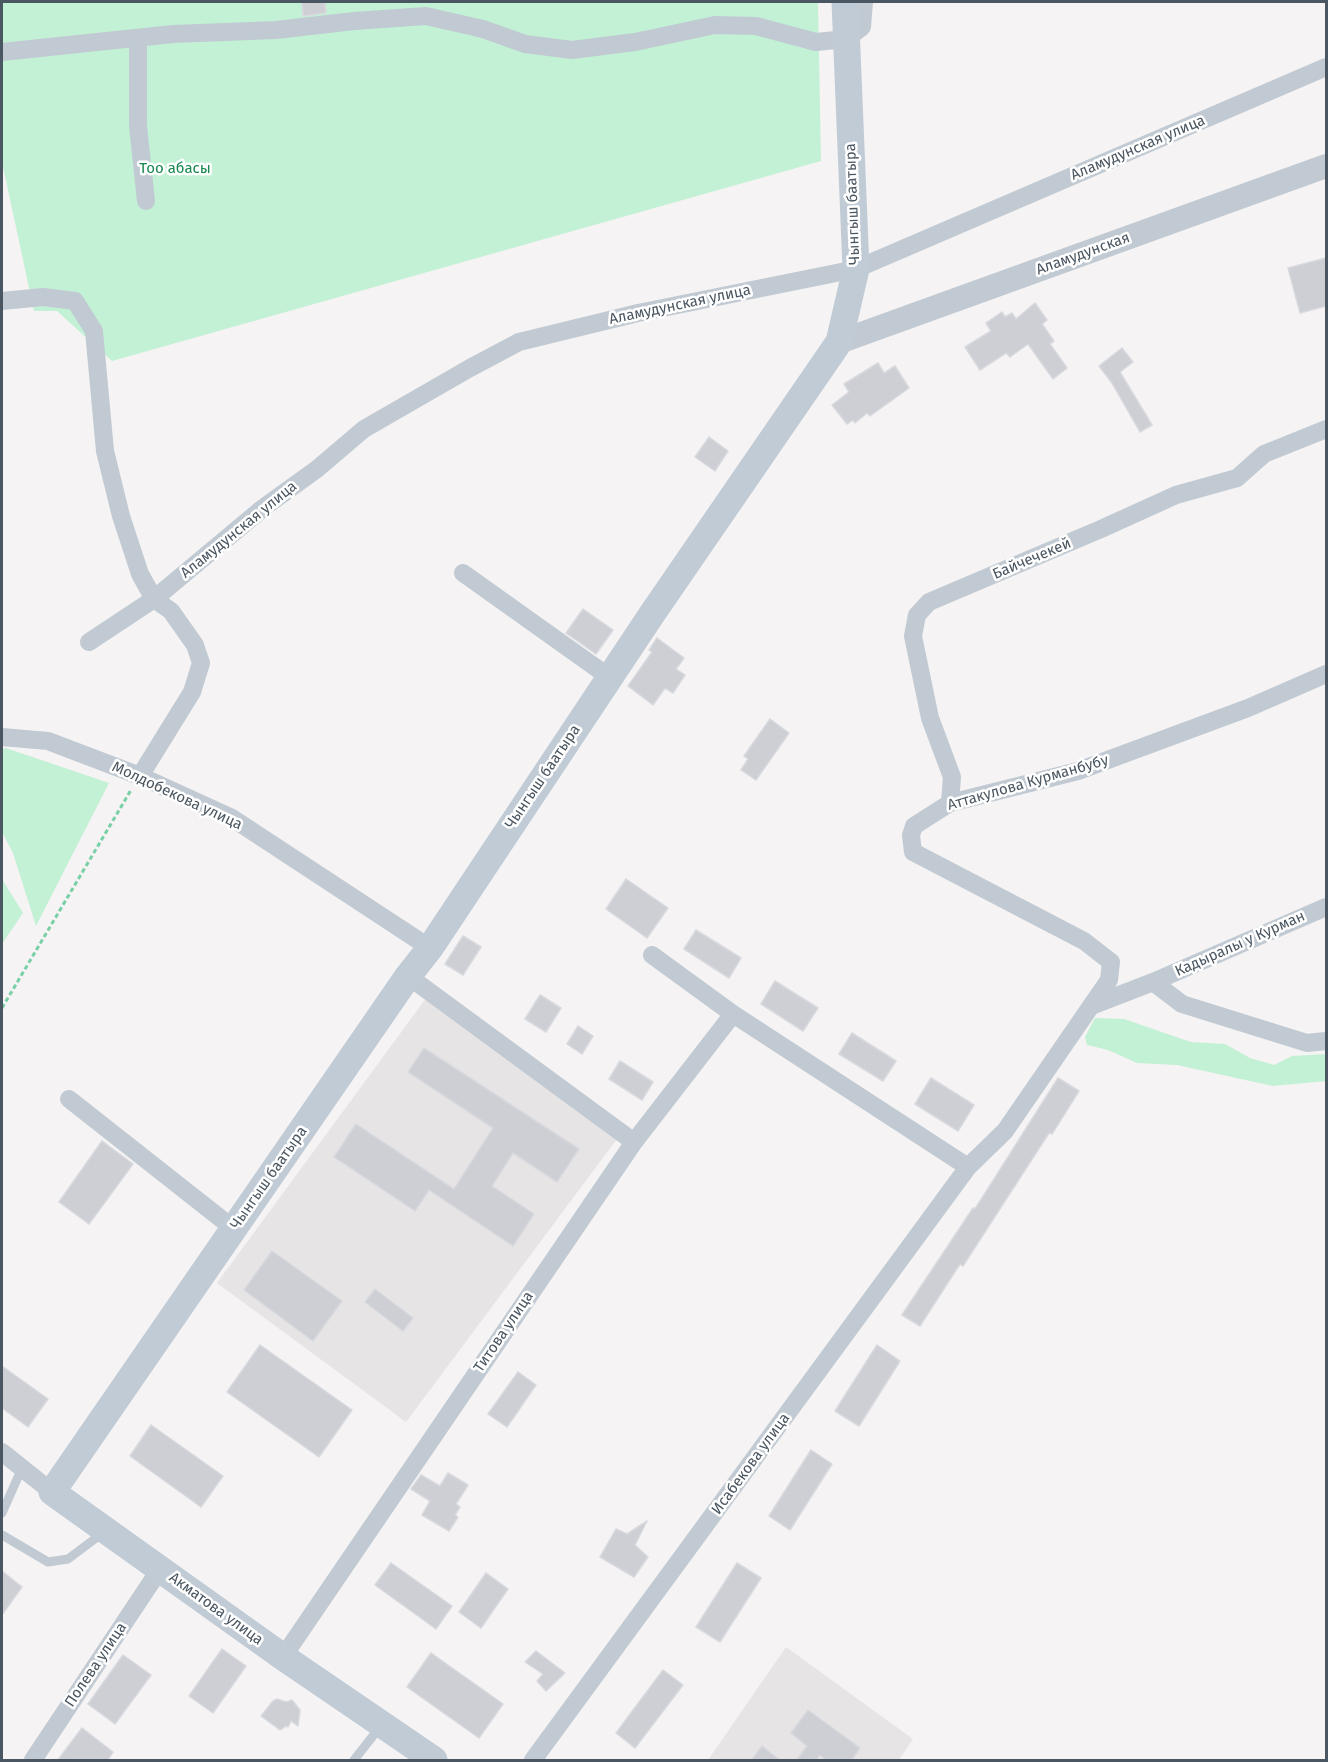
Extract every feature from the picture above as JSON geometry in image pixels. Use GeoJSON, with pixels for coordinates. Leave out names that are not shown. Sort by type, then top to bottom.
{"type":"FeatureCollection","features":[{"type":"Feature","properties":{"kind":"main road","name":"Чынгыш баатыра"},"geometry":{"type":"LineString","coordinates":[[52,1492],[408,976],[430,948],[609,677],[839,342],[856,269],[845,2]]}},
{"type":"Feature","properties":{"kind":"main road","name":"Акматова улица"},"geometry":{"type":"LineString","coordinates":[[52,1492],[283,1657],[434,1761]]}},
{"type":"Feature","properties":{"kind":"street"},"geometry":{"type":"LineString","coordinates":[[2,52],[173,34],[276,30],[426,16],[483,29],[525,44],[572,50],[635,42],[715,25],[756,26],[816,42],[846,39],[862,27],[864,2]]}},
{"type":"Feature","properties":{"kind":"street"},"geometry":{"type":"LineString","coordinates":[[138,38],[138,126],[146,201]]}},
{"type":"Feature","properties":{"kind":"street","name":"Аламудунская улица"},"geometry":{"type":"LineString","coordinates":[[89,642],[154,599],[262,508],[317,470],[364,429],[519,342],[638,314],[856,269],[1326,67]]}},
{"type":"Feature","properties":{"kind":"street","name":"Аламудунская"},"geometry":{"type":"LineString","coordinates":[[839,342],[1326,166]]}},
{"type":"Feature","properties":{"kind":"street"},"geometry":{"type":"LineString","coordinates":[[2,301],[43,297],[75,301],[94,331],[105,451],[124,526],[140,574],[154,599],[171,612],[195,645],[201,663],[192,692],[140,776]]}},
{"type":"Feature","properties":{"kind":"street","name":"Байчечекей"},"geometry":{"type":"LineString","coordinates":[[950,803],[952,777],[930,718],[913,636],[917,615],[930,602],[1101,530],[1176,495],[1237,478],[1264,454],[1326,429]]}},
{"type":"Feature","properties":{"kind":"street"},"geometry":{"type":"LineString","coordinates":[[464,573],[609,677]]}},
{"type":"Feature","properties":{"kind":"street","name":"Аттакулова Курманбубу"},"geometry":{"type":"LineString","coordinates":[[1091,1006],[1109,980],[1111,962],[1084,941],[913,852],[911,836],[914,826],[950,803],[1077,771],[1248,708],[1326,675]]}},
{"type":"Feature","properties":{"kind":"street","name":"Молдобекова улица"},"geometry":{"type":"LineString","coordinates":[[2,737],[48,741],[140,776],[232,818],[430,948]]}},
{"type":"Feature","properties":{"kind":"street","name":"Кадыралы у Курман"},"geometry":{"type":"LineString","coordinates":[[1091,1006],[1153,982],[1326,907]]}},
{"type":"Feature","properties":{"kind":"street"},"geometry":{"type":"LineString","coordinates":[[652,955],[733,1014],[968,1167]]}},
{"type":"Feature","properties":{"kind":"street"},"geometry":{"type":"LineString","coordinates":[[408,976],[634,1142]]}},
{"type":"Feature","properties":{"kind":"street"},"geometry":{"type":"LineString","coordinates":[[1153,982],[1182,1004],[1307,1042],[1326,1041]]}},
{"type":"Feature","properties":{"kind":"street","name":"Исабекова улица"},"geometry":{"type":"LineString","coordinates":[[533,1761],[968,1167],[1005,1131],[1091,1006]]}},
{"type":"Feature","properties":{"kind":"street","name":"Титова улица"},"geometry":{"type":"LineString","coordinates":[[283,1657],[634,1142],[733,1014]]}},
{"type":"Feature","properties":{"kind":"street"},"geometry":{"type":"LineString","coordinates":[[69,1099],[234,1229]]}},
{"type":"Feature","properties":{"kind":"street","name":"Акматова улица"},"geometry":{"type":"LineString","coordinates":[[2,1452],[52,1492]]}},
{"type":"Feature","properties":{"kind":"street","name":"Полева улица"},"geometry":{"type":"LineString","coordinates":[[33,1761],[160,1569]]}},
{"type":"Feature","properties":{"kind":"lane"},"geometry":{"type":"LineString","coordinates":[[2,1513],[22,1468]]}},
{"type":"Feature","properties":{"kind":"lane"},"geometry":{"type":"LineString","coordinates":[[2,1535],[48,1562],[68,1559],[106,1531]]}},
{"type":"Feature","properties":{"kind":"lane"},"geometry":{"type":"LineString","coordinates":[[354,1761],[382,1725]]}},
{"type":"Feature","properties":{"kind":"path"},"geometry":{"type":"LineString","coordinates":[[2,1008],[140,776]]}},
{"type":"Feature","properties":{"kind":"shaded area"},"geometry":{"type":"Polygon","coordinates":[[[427,997],[617,1139],[406,1422],[217,1283],[427,997]]]}},
{"type":"Feature","properties":{"kind":"shaded area"},"geometry":{"type":"Polygon","coordinates":[[[786,1647],[913,1739],[899,1760],[708,1760],[786,1647]]]}},
{"type":"Feature","properties":{"kind":"green space","name":"Тоо абасы"},"geometry":{"type":"Polygon","coordinates":[[[2,2],[818,2],[821,161],[112,361],[57,311],[34,311],[2,162],[2,2]]]}},
{"type":"Feature","properties":{"kind":"green space"},"geometry":{"type":"Polygon","coordinates":[[[6,748],[109,783],[36,926],[13,853],[2,832],[2,749],[6,748]]]}},
{"type":"Feature","properties":{"kind":"green space"},"geometry":{"type":"Polygon","coordinates":[[[2,879],[23,913],[2,944],[2,879]]]}},
{"type":"Feature","properties":{"kind":"green space"},"geometry":{"type":"Polygon","coordinates":[[[1095,1018],[1124,1019],[1191,1042],[1225,1044],[1250,1058],[1274,1065],[1292,1056],[1326,1054],[1326,1081],[1273,1086],[1177,1065],[1137,1063],[1108,1050],[1087,1045],[1085,1037],[1095,1018]]]}},
{"type":"Feature","properties":{"kind":"building"},"geometry":{"type":"Polygon","coordinates":[[[302,2],[325,2],[326,13],[303,16],[302,2]]]}},
{"type":"Feature","properties":{"kind":"building"},"geometry":{"type":"Polygon","coordinates":[[[1326,258],[1326,306],[1300,313],[1288,268],[1326,258]]]}},
{"type":"Feature","properties":{"kind":"building"},"geometry":{"type":"Polygon","coordinates":[[[1035,303],[1047,320],[1042,324],[1054,341],[1050,344],[1067,368],[1053,379],[1028,344],[1010,357],[1006,353],[980,370],[965,347],[991,331],[986,323],[1002,312],[1005,317],[1012,313],[1016,319],[1035,303]]]}},
{"type":"Feature","properties":{"kind":"building"},"geometry":{"type":"Polygon","coordinates":[[[1122,348],[1133,362],[1120,372],[1152,425],[1140,432],[1112,383],[1099,366],[1122,348]]]}},
{"type":"Feature","properties":{"kind":"building"},"geometry":{"type":"Polygon","coordinates":[[[878,363],[884,373],[895,366],[909,388],[870,416],[867,413],[855,423],[853,420],[847,424],[832,405],[849,392],[844,384],[878,363]]]}},
{"type":"Feature","properties":{"kind":"building"},"geometry":{"type":"Polygon","coordinates":[[[709,437],[728,451],[715,471],[695,457],[709,437]]]}},
{"type":"Feature","properties":{"kind":"building"},"geometry":{"type":"Polygon","coordinates":[[[583,609],[613,630],[596,654],[566,633],[583,609]]]}},
{"type":"Feature","properties":{"kind":"building"},"geometry":{"type":"Polygon","coordinates":[[[657,638],[684,658],[676,669],[685,675],[673,693],[665,688],[653,705],[628,686],[652,652],[649,650],[657,638]]]}},
{"type":"Feature","properties":{"kind":"building"},"geometry":{"type":"Polygon","coordinates":[[[770,719],[789,733],[756,780],[741,770],[748,759],[744,756],[770,719]]]}},
{"type":"Feature","properties":{"kind":"building"},"geometry":{"type":"Polygon","coordinates":[[[626,879],[668,908],[647,938],[606,909],[626,879]]]}},
{"type":"Feature","properties":{"kind":"building"},"geometry":{"type":"Polygon","coordinates":[[[696,930],[741,958],[729,978],[684,949],[696,930]]]}},
{"type":"Feature","properties":{"kind":"building"},"geometry":{"type":"Polygon","coordinates":[[[463,936],[481,947],[463,975],[445,964],[463,936]]]}},
{"type":"Feature","properties":{"kind":"building"},"geometry":{"type":"Polygon","coordinates":[[[775,981],[818,1008],[803,1031],[761,1004],[775,981]]]}},
{"type":"Feature","properties":{"kind":"building"},"geometry":{"type":"Polygon","coordinates":[[[540,995],[561,1008],[546,1032],[525,1019],[540,995]]]}},
{"type":"Feature","properties":{"kind":"building"},"geometry":{"type":"Polygon","coordinates":[[[578,1026],[593,1036],[582,1054],[567,1044],[578,1026]]]}},
{"type":"Feature","properties":{"kind":"building"},"geometry":{"type":"Polygon","coordinates":[[[852,1033],[896,1061],[883,1081],[839,1054],[852,1033]]]}},
{"type":"Feature","properties":{"kind":"building"},"geometry":{"type":"Polygon","coordinates":[[[424,1048],[579,1149],[557,1182],[513,1153],[492,1186],[534,1214],[513,1246],[429,1190],[415,1211],[334,1157],[356,1124],[454,1189],[493,1128],[408,1072],[424,1048]]]}},
{"type":"Feature","properties":{"kind":"building"},"geometry":{"type":"Polygon","coordinates":[[[620,1061],[653,1082],[642,1100],[609,1079],[620,1061]]]}},
{"type":"Feature","properties":{"kind":"building"},"geometry":{"type":"Polygon","coordinates":[[[931,1078],[974,1105],[958,1131],[915,1104],[931,1078]]]}},
{"type":"Feature","properties":{"kind":"building"},"geometry":{"type":"Polygon","coordinates":[[[1058,1078],[1079,1091],[1052,1134],[1049,1133],[963,1266],[960,1264],[920,1326],[902,1315],[973,1208],[975,1209],[1058,1078]]]}},
{"type":"Feature","properties":{"kind":"building"},"geometry":{"type":"Polygon","coordinates":[[[102,1141],[133,1164],[89,1224],[59,1202],[102,1141]]]}},
{"type":"Feature","properties":{"kind":"building"},"geometry":{"type":"Polygon","coordinates":[[[272,1251],[342,1301],[313,1341],[244,1290],[272,1251]]]}},
{"type":"Feature","properties":{"kind":"building"},"geometry":{"type":"Polygon","coordinates":[[[375,1289],[413,1318],[403,1331],[365,1302],[375,1289]]]}},
{"type":"Feature","properties":{"kind":"building"},"geometry":{"type":"Polygon","coordinates":[[[260,1345],[352,1410],[319,1457],[227,1392],[260,1345]]]}},
{"type":"Feature","properties":{"kind":"building"},"geometry":{"type":"Polygon","coordinates":[[[877,1345],[900,1361],[859,1426],[835,1411],[877,1345]]]}},
{"type":"Feature","properties":{"kind":"building"},"geometry":{"type":"Polygon","coordinates":[[[2,1366],[48,1399],[28,1427],[2,1408],[2,1366]]]}},
{"type":"Feature","properties":{"kind":"building"},"geometry":{"type":"Polygon","coordinates":[[[518,1372],[536,1385],[507,1427],[488,1414],[518,1372]]]}},
{"type":"Feature","properties":{"kind":"building"},"geometry":{"type":"Polygon","coordinates":[[[151,1425],[223,1476],[201,1507],[130,1456],[151,1425]]]}},
{"type":"Feature","properties":{"kind":"building"},"geometry":{"type":"Polygon","coordinates":[[[811,1450],[832,1464],[790,1530],[769,1516],[811,1450]]]}},
{"type":"Feature","properties":{"kind":"building"},"geometry":{"type":"Polygon","coordinates":[[[448,1473],[468,1485],[456,1504],[460,1507],[455,1515],[458,1517],[449,1531],[422,1515],[430,1501],[411,1489],[421,1475],[440,1486],[448,1473]]]}},
{"type":"Feature","properties":{"kind":"building"},"geometry":{"type":"Polygon","coordinates":[[[647,1521],[635,1545],[648,1557],[634,1577],[600,1557],[616,1529],[627,1534],[647,1521]]]}},
{"type":"Feature","properties":{"kind":"building"},"geometry":{"type":"Polygon","coordinates":[[[391,1563],[452,1606],[436,1629],[375,1585],[391,1563]]]}},
{"type":"Feature","properties":{"kind":"building"},"geometry":{"type":"Polygon","coordinates":[[[737,1563],[761,1578],[720,1642],[696,1627],[737,1563]]]}},
{"type":"Feature","properties":{"kind":"building"},"geometry":{"type":"Polygon","coordinates":[[[2,1571],[22,1587],[2,1615],[2,1571]]]}},
{"type":"Feature","properties":{"kind":"building"},"geometry":{"type":"Polygon","coordinates":[[[486,1573],[508,1589],[481,1628],[459,1612],[486,1573]]]}},
{"type":"Feature","properties":{"kind":"building"},"geometry":{"type":"Polygon","coordinates":[[[222,1649],[246,1666],[213,1713],[189,1696],[222,1649]]]}},
{"type":"Feature","properties":{"kind":"building"},"geometry":{"type":"Polygon","coordinates":[[[536,1651],[565,1673],[546,1691],[537,1681],[543,1674],[525,1662],[536,1651]]]}},
{"type":"Feature","properties":{"kind":"building"},"geometry":{"type":"Polygon","coordinates":[[[431,1653],[503,1704],[479,1738],[407,1687],[431,1653]]]}},
{"type":"Feature","properties":{"kind":"building"},"geometry":{"type":"Polygon","coordinates":[[[123,1655],[151,1675],[115,1724],[88,1704],[123,1655]]]}},
{"type":"Feature","properties":{"kind":"building"},"geometry":{"type":"Polygon","coordinates":[[[663,1670],[683,1685],[635,1748],[616,1733],[663,1670]]]}},
{"type":"Feature","properties":{"kind":"building"},"geometry":{"type":"Polygon","coordinates":[[[277,1699],[286,1702],[292,1700],[300,1710],[298,1726],[291,1721],[288,1727],[280,1730],[261,1716],[277,1699]]]}},
{"type":"Feature","properties":{"kind":"building"},"geometry":{"type":"Polygon","coordinates":[[[808,1710],[860,1748],[851,1761],[827,1761],[820,1755],[816,1761],[796,1761],[807,1746],[791,1733],[808,1710]]]}},
{"type":"Feature","properties":{"kind":"building"},"geometry":{"type":"Polygon","coordinates":[[[82,1728],[113,1752],[107,1761],[57,1761],[82,1728]]]}},
{"type":"Feature","properties":{"kind":"building"},"geometry":{"type":"Polygon","coordinates":[[[762,1746],[781,1761],[751,1761],[762,1746]]]}}]}
